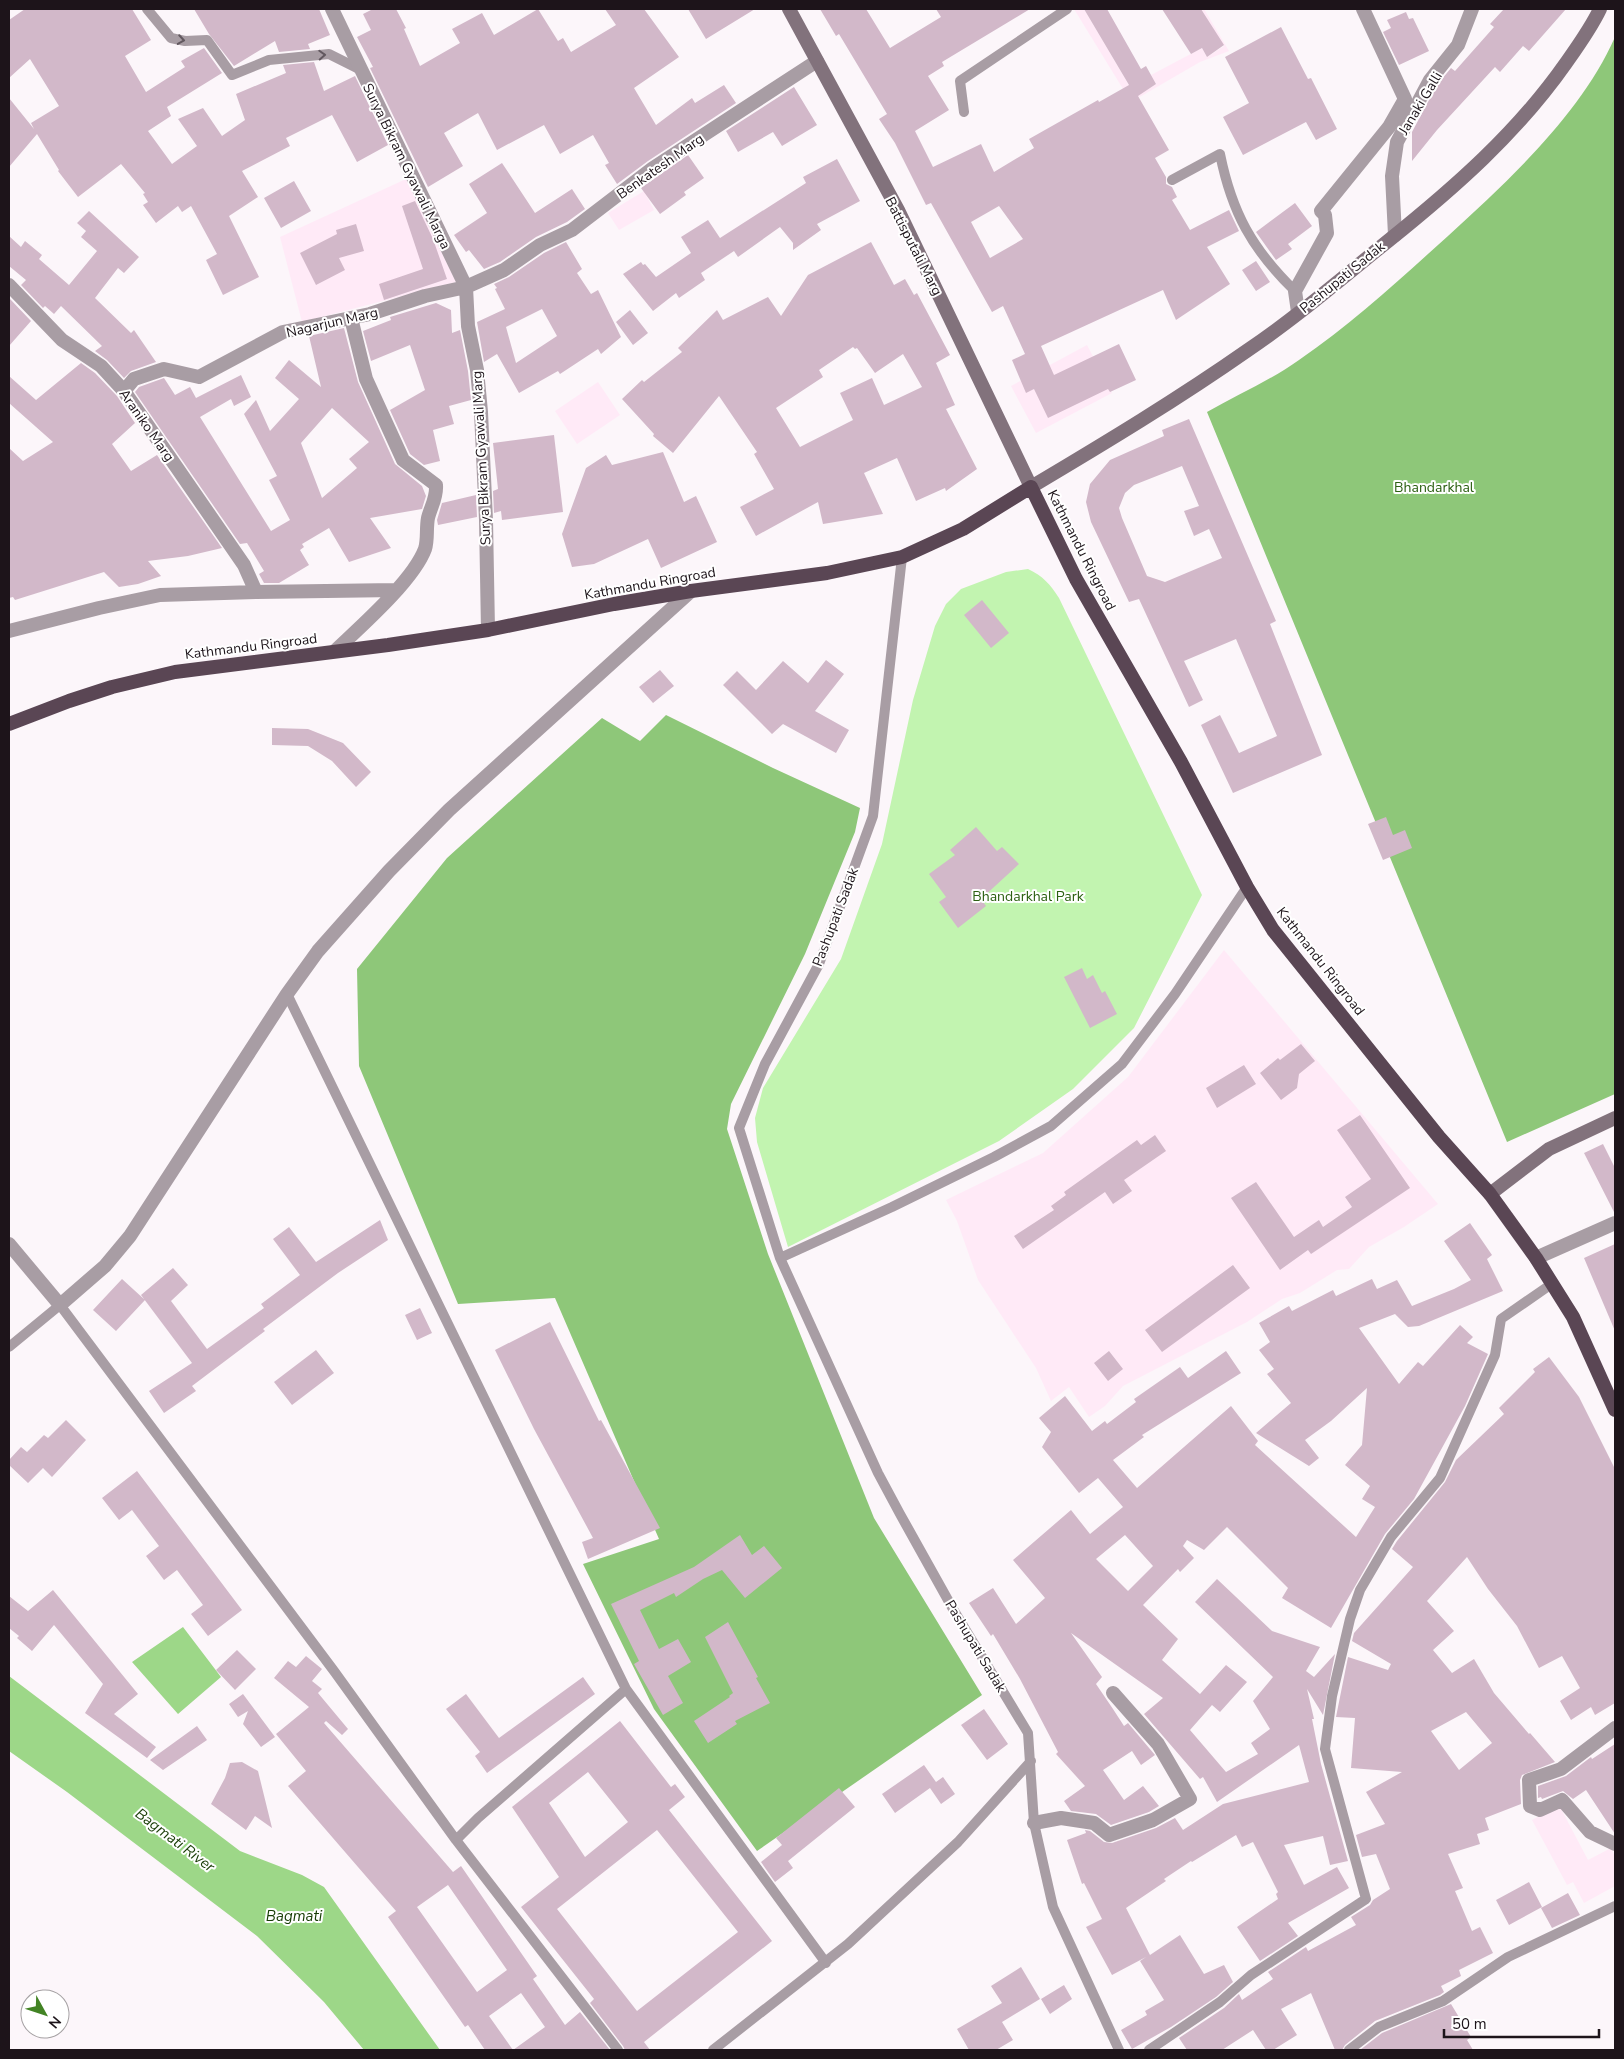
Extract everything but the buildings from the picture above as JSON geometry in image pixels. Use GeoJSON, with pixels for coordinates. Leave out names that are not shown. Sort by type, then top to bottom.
{"type":"FeatureCollection","features":[{"type":"Feature","properties":{"kind":"highway","name":"Kathmandu Ringroad"},"geometry":{"type":"LineString","coordinates":[[9,724],[104,690],[175,672],[488,630],[614,604],[691,591],[827,573],[902,557],[963,529],[1031,487],[1076,579],[1181,762],[1247,887],[1273,930],[1439,1138],[1490,1194],[1536,1258],[1573,1317],[1615,1410]]}},
{"type":"Feature","properties":{"kind":"main road","name":"Battisputali Marg"},"geometry":{"type":"LineString","coordinates":[[789,9],[898,210],[1031,487]]}},
{"type":"Feature","properties":{"kind":"main road","name":"Pashupati Sadak"},"geometry":{"type":"LineString","coordinates":[[1031,487],[1163,406],[1250,349],[1395,235],[1470,171],[1516,127],[1554,80],[1600,9]]}},
{"type":"Feature","properties":{"kind":"main road"},"geometry":{"type":"LineString","coordinates":[[1490,1194],[1549,1149],[1615,1118]]}},
{"type":"Feature","properties":{"kind":"street","name":"Surya Bikram Gyawali Marga"},"geometry":{"type":"LineString","coordinates":[[332,9],[466,287]]}},
{"type":"Feature","properties":{"kind":"street"},"geometry":{"type":"LineString","coordinates":[[1298,312],[1295,291],[1327,234],[1324,215],[1321,211],[1389,127],[1405,99],[1362,9]]}},
{"type":"Feature","properties":{"kind":"street","name":"Janaki Galli"},"geometry":{"type":"LineString","coordinates":[[1395,235],[1392,176],[1397,142],[1430,80],[1458,45],[1472,9]]}},
{"type":"Feature","properties":{"kind":"street","name":"Benkatesh Marg"},"geometry":{"type":"LineString","coordinates":[[466,287],[504,270],[540,245],[572,230],[653,168],[817,61]]}},
{"type":"Feature","properties":{"kind":"street","name":"Araniko Marg"},"geometry":{"type":"LineString","coordinates":[[9,285],[62,340],[102,366],[124,391],[244,565],[256,592]]}},
{"type":"Feature","properties":{"kind":"street","name":"Nagarjun Marg"},"geometry":{"type":"LineString","coordinates":[[124,391],[134,379],[164,370],[199,377],[283,332],[370,314],[424,296],[466,287]]}},
{"type":"Feature","properties":{"kind":"street","name":"Surya Bikram Gyawali Marg"},"geometry":{"type":"LineString","coordinates":[[466,287],[468,326],[478,370],[481,412],[486,520],[488,630]]}},
{"type":"Feature","properties":{"kind":"street"},"geometry":{"type":"LineString","coordinates":[[335,651],[396,590],[425,549],[428,519],[436,495],[436,485],[403,460],[366,379],[351,318]]}},
{"type":"Feature","properties":{"kind":"street"},"geometry":{"type":"LineString","coordinates":[[9,631],[99,608],[160,595],[396,590]]}},
{"type":"Feature","properties":{"kind":"street"},"geometry":{"type":"LineString","coordinates":[[9,1244],[60,1305],[104,1266],[130,1236],[287,994],[318,951],[389,871],[449,810],[691,591]]}},
{"type":"Feature","properties":{"kind":"street"},"geometry":{"type":"LineString","coordinates":[[1536,1258],[1615,1222]]}},
{"type":"Feature","properties":{"kind":"street"},"geometry":{"type":"LineString","coordinates":[[1034,1823],[1061,1818],[1094,1823],[1109,1835],[1153,1820],[1190,1799],[1158,1744],[1114,1693]]}},
{"type":"Feature","properties":{"kind":"street"},"geometry":{"type":"LineString","coordinates":[[1615,1728],[1561,1769],[1529,1780],[1530,1806],[1540,1810],[1562,1800],[1590,1832],[1615,1844]]}},
{"type":"Feature","properties":{"kind":"lane"},"geometry":{"type":"LineString","coordinates":[[147,9],[171,38],[185,42],[207,40],[232,76],[269,60],[329,54],[361,70]]}},
{"type":"Feature","properties":{"kind":"lane"},"geometry":{"type":"LineString","coordinates":[[964,112],[960,81],[1067,9],[1073,19]]}},
{"type":"Feature","properties":{"kind":"lane"},"geometry":{"type":"LineString","coordinates":[[1172,180],[1220,154],[1226,182],[1244,228],[1271,267],[1295,291]]}},
{"type":"Feature","properties":{"kind":"lane","name":"Pashupati Sadak"},"geometry":{"type":"LineString","coordinates":[[902,557],[872,816],[819,964],[765,1064],[739,1128],[780,1258],[900,1514],[953,1609],[1028,1733],[1034,1823],[1053,1907],[1119,2050]]}},
{"type":"Feature","properties":{"kind":"lane"},"geometry":{"type":"LineString","coordinates":[[780,1258],[892,1207],[994,1157],[1051,1126],[1122,1064],[1175,994],[1247,887]]}},
{"type":"Feature","properties":{"kind":"lane"},"geometry":{"type":"LineString","coordinates":[[287,994],[626,1689],[826,1963]]}},
{"type":"Feature","properties":{"kind":"lane"},"geometry":{"type":"LineString","coordinates":[[1149,2050],[1220,2002],[1251,1975],[1366,1899],[1325,1749],[1332,1696],[1350,1619],[1360,1590],[1378,1557],[1391,1537],[1440,1478],[1495,1356],[1501,1319],[1553,1283]]}},
{"type":"Feature","properties":{"kind":"lane"},"geometry":{"type":"LineString","coordinates":[[9,1347],[60,1305],[328,1663],[456,1840],[618,2050]]}},
{"type":"Feature","properties":{"kind":"lane"},"geometry":{"type":"LineString","coordinates":[[456,1840],[478,1818],[626,1689]]}},
{"type":"Feature","properties":{"kind":"lane"},"geometry":{"type":"LineString","coordinates":[[713,2050],[826,1963],[958,1842],[1031,1761]]}},
{"type":"Feature","properties":{"kind":"lane"},"geometry":{"type":"LineString","coordinates":[[1349,2050],[1379,2027],[1444,2001],[1508,1957],[1615,1906]]}},
{"type":"Feature","properties":{"kind":"shaded area"},"geometry":{"type":"Polygon","coordinates":[[[1074,9],[1084,9],[1136,97],[1156,84],[1151,75],[1202,48],[1207,57],[1224,46],[1201,9],[1204,9],[1229,51],[1200,62],[1131,102],[1074,9]]]}},
{"type":"Feature","properties":{"kind":"shaded area"},"geometry":{"type":"Polygon","coordinates":[[[406,179],[456,282],[302,322],[280,237],[406,179]]]}},
{"type":"Feature","properties":{"kind":"shaded area"},"geometry":{"type":"Polygon","coordinates":[[[644,191],[654,210],[619,230],[608,213],[644,191]]]}},
{"type":"Feature","properties":{"kind":"shaded area"},"geometry":{"type":"Polygon","coordinates":[[[1087,345],[1112,393],[1036,433],[1011,386],[1087,345]]]}},
{"type":"Feature","properties":{"kind":"shaded area"},"geometry":{"type":"Polygon","coordinates":[[[598,382],[620,415],[577,444],[555,411],[598,382]]]}},
{"type":"Feature","properties":{"kind":"shaded area"},"geometry":{"type":"Polygon","coordinates":[[[1224,950],[1438,1204],[1404,1227],[1369,1247],[1349,1269],[1337,1270],[1300,1293],[1282,1299],[1247,1322],[1123,1386],[1105,1406],[1089,1417],[1069,1387],[1051,1401],[1036,1368],[978,1280],[957,1221],[946,1200],[1043,1153],[1128,1077],[1224,950]]]}},
{"type":"Feature","properties":{"kind":"shaded area"},"geometry":{"type":"Polygon","coordinates":[[[1559,1805],[1588,1860],[1611,1848],[1615,1856],[1615,1886],[1584,1903],[1573,1882],[1567,1885],[1532,1820],[1559,1805]]]}},
{"type":"Feature","properties":{"kind":"green space","name":"Bhandarkhal"},"geometry":{"type":"Polygon","coordinates":[[[1615,37],[1615,1094],[1507,1142],[1207,412],[1277,374],[1319,346],[1376,300],[1448,236],[1519,169],[1563,119],[1601,65],[1615,37]]]}},
{"type":"Feature","properties":{"kind":"green space","name":"Bhandarkhal Park"},"geometry":{"type":"Polygon","coordinates":[[[1028,569],[1046,581],[1059,598],[1202,895],[1134,1028],[1073,1089],[999,1141],[788,1247],[757,1142],[755,1118],[763,1088],[841,959],[882,844],[913,700],[935,626],[946,604],[961,589],[1006,572],[1028,569]]]}},
{"type":"Feature","properties":{"kind":"green space"},"geometry":{"type":"Polygon","coordinates":[[[666,715],[773,768],[860,808],[855,832],[805,954],[731,1104],[727,1129],[768,1254],[874,1518],[982,1695],[757,1851],[654,1709],[583,1564],[659,1539],[555,1298],[458,1304],[359,1066],[357,969],[447,858],[602,718],[640,741],[666,715]]]}},
{"type":"Feature","properties":{"kind":"water"},"geometry":{"type":"Polygon","coordinates":[[[183,1627],[221,1677],[178,1714],[132,1662],[183,1627]]]}},
{"type":"Feature","properties":{"kind":"water","name":"Bagmati"},"geometry":{"type":"Polygon","coordinates":[[[9,1676],[240,1851],[302,1875],[324,1887],[440,2050],[364,2050],[324,2002],[257,1936],[67,1792],[9,1751],[9,1676]]]}},
{"type":"Feature","properties":{"kind":"water label","name":"Bagmati River"},"geometry":{"type":"Point","coordinates":[175,1840]}}]}
